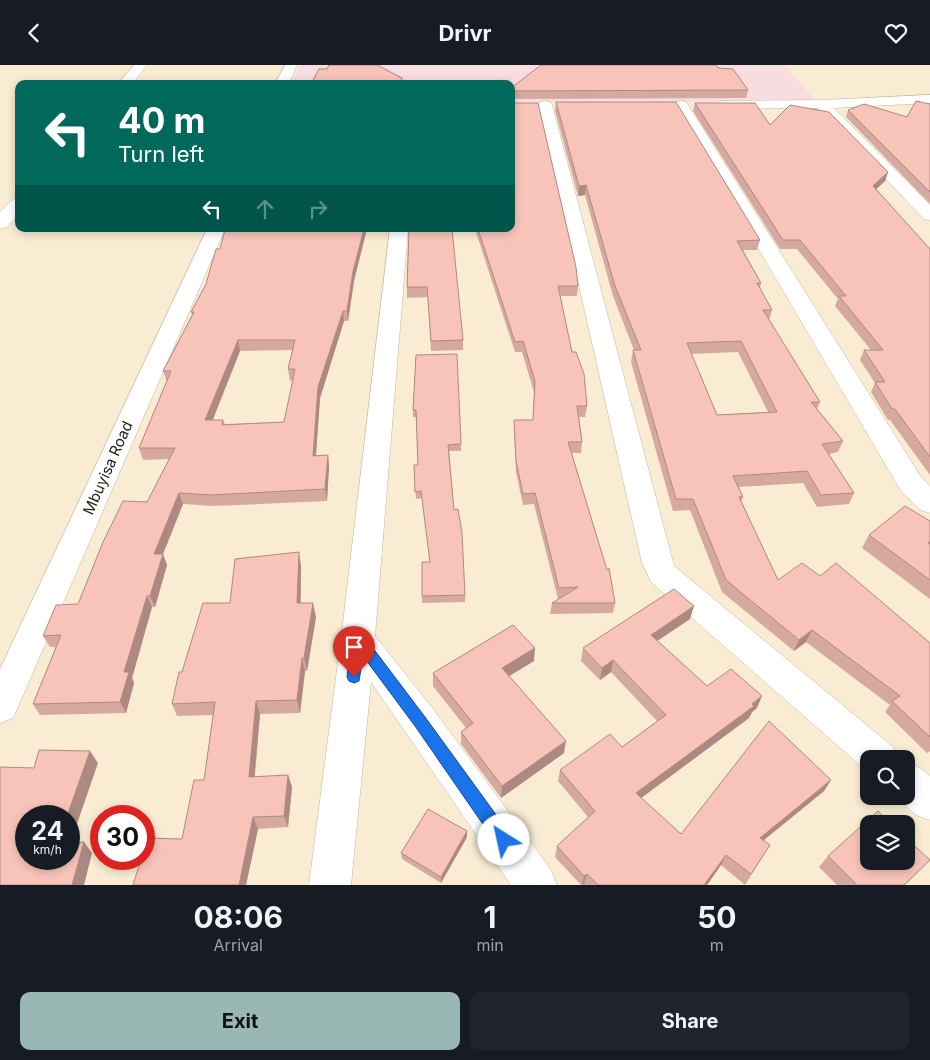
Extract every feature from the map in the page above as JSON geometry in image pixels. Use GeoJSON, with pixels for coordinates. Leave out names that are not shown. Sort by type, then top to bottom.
{"type":"FeatureCollection","features":[{"type":"Feature","properties":{"kind":"street"},"geometry":{"type":"LineString","coordinates":[[128,80],[141,65]]}},
{"type":"Feature","properties":{"kind":"street"},"geometry":{"type":"LineString","coordinates":[[284,80],[291,65]]}},
{"type":"Feature","properties":{"kind":"street"},"geometry":{"type":"LineString","coordinates":[[930,99],[822,104],[688,105],[911,484],[930,503]]}},
{"type":"Feature","properties":{"kind":"street"},"geometry":{"type":"LineString","coordinates":[[822,104],[930,215]]}},
{"type":"Feature","properties":{"kind":"street"},"geometry":{"type":"LineString","coordinates":[[546,105],[657,563],[662,574],[869,750]]}},
{"type":"Feature","properties":{"kind":"street"},"geometry":{"type":"LineString","coordinates":[[0,223],[15,207]]}},
{"type":"Feature","properties":{"kind":"street","name":"Mbuyisa Road"},"geometry":{"type":"LineString","coordinates":[[0,707],[215,232]]}},
{"type":"Feature","properties":{"kind":"street"},"geometry":{"type":"LineString","coordinates":[[330,885],[358,639],[399,232]]}},
{"type":"Feature","properties":{"kind":"street"},"geometry":{"type":"LineString","coordinates":[[358,639],[420,721],[536,885]]}},
{"type":"Feature","properties":{"kind":"street"},"geometry":{"type":"LineString","coordinates":[[915,788],[930,801]]}},
{"type":"Feature","properties":{"kind":"shaded area"},"geometry":{"type":"Polygon","coordinates":[[[300,65],[784,65],[817,102],[515,102],[515,80],[294,80],[300,65]]]}},
{"type":"Feature","properties":{"kind":"building"},"geometry":{"type":"Polygon","coordinates":[[[329,65],[377,65],[402,78],[402,80],[313,80],[319,69],[327,69],[329,65]]]}},
{"type":"Feature","properties":{"kind":"building"},"geometry":{"type":"Polygon","coordinates":[[[541,65],[716,65],[718,68],[733,69],[748,90],[515,91],[515,85],[541,65]]]}},
{"type":"Feature","properties":{"kind":"building"},"geometry":{"type":"Polygon","coordinates":[[[916,101],[930,104],[930,192],[848,110],[864,104],[907,117],[916,101]]]}},
{"type":"Feature","properties":{"kind":"building"},"geometry":{"type":"Polygon","coordinates":[[[556,102],[676,102],[760,240],[737,241],[761,283],[757,283],[772,310],[763,310],[820,402],[811,402],[843,441],[822,444],[854,493],[821,495],[807,471],[733,476],[743,497],[739,497],[778,580],[802,563],[820,576],[836,563],[930,643],[930,737],[892,701],[900,696],[812,630],[799,640],[726,580],[693,499],[676,499],[633,350],[641,350],[615,286],[586,185],[579,186],[556,102]],[[741,341],[687,343],[717,415],[777,412],[741,341]]]}},
{"type":"Feature","properties":{"kind":"building"},"geometry":{"type":"Polygon","coordinates":[[[515,103],[538,103],[576,267],[578,286],[558,286],[572,352],[576,352],[584,374],[587,406],[577,406],[582,442],[568,442],[607,570],[609,568],[615,603],[552,603],[578,587],[559,588],[535,493],[523,494],[516,461],[514,420],[533,420],[535,381],[523,341],[515,342],[479,232],[515,232],[515,103]]]}},
{"type":"Feature","properties":{"kind":"building"},"geometry":{"type":"Polygon","coordinates":[[[695,103],[755,103],[770,125],[790,105],[829,112],[888,172],[873,186],[930,249],[930,457],[895,409],[892,409],[875,382],[885,382],[864,350],[883,350],[839,296],[846,296],[800,240],[783,240],[695,103]]]}},
{"type":"Feature","properties":{"kind":"building"},"geometry":{"type":"Polygon","coordinates":[[[224,232],[363,232],[353,271],[347,311],[343,311],[318,387],[313,456],[328,455],[325,489],[211,495],[179,493],[154,554],[163,554],[150,596],[147,596],[124,672],[129,672],[120,702],[33,704],[61,635],[43,636],[56,605],[78,604],[103,542],[123,501],[147,502],[175,448],[139,448],[171,371],[163,371],[194,312],[191,312],[206,284],[216,249],[220,249],[224,232]],[[238,340],[205,420],[223,420],[222,425],[284,422],[295,369],[288,369],[295,340],[238,340]]]}},
{"type":"Feature","properties":{"kind":"building"},"geometry":{"type":"Polygon","coordinates":[[[409,232],[452,232],[463,340],[431,341],[427,287],[407,287],[409,232]]]}},
{"type":"Feature","properties":{"kind":"building"},"geometry":{"type":"Polygon","coordinates":[[[457,354],[461,444],[448,445],[454,510],[458,509],[462,533],[465,595],[422,596],[422,562],[430,562],[421,491],[415,492],[414,465],[418,465],[416,410],[413,410],[416,355],[457,354]]]}},
{"type":"Feature","properties":{"kind":"building"},"geometry":{"type":"Polygon","coordinates":[[[905,506],[930,521],[930,541],[928,543],[930,544],[930,580],[869,535],[905,506]]]}},
{"type":"Feature","properties":{"kind":"building"},"geometry":{"type":"Polygon","coordinates":[[[299,552],[297,603],[313,603],[304,658],[302,658],[297,700],[256,701],[249,777],[288,775],[284,816],[253,817],[239,885],[133,885],[138,870],[155,870],[155,838],[182,839],[194,780],[204,780],[215,702],[172,704],[179,672],[182,672],[203,603],[230,603],[235,559],[299,552]]]}},
{"type":"Feature","properties":{"kind":"building"},"geometry":{"type":"Polygon","coordinates":[[[674,589],[694,606],[651,635],[707,686],[731,669],[762,696],[752,704],[754,706],[636,793],[681,834],[769,721],[831,780],[760,838],[770,845],[751,874],[726,855],[704,885],[598,885],[587,874],[584,876],[557,846],[595,811],[560,770],[610,734],[622,747],[666,715],[613,660],[602,668],[583,648],[674,589]]]}},
{"type":"Feature","properties":{"kind":"building"},"geometry":{"type":"Polygon","coordinates":[[[513,625],[535,648],[502,668],[566,741],[502,786],[461,732],[473,723],[433,673],[513,625]]]}},
{"type":"Feature","properties":{"kind":"building"},"geometry":{"type":"Polygon","coordinates":[[[39,750],[90,751],[71,805],[15,805],[15,870],[76,870],[72,885],[0,885],[0,767],[34,768],[39,750]]]}},
{"type":"Feature","properties":{"kind":"building"},"geometry":{"type":"Polygon","coordinates":[[[428,809],[467,831],[441,877],[401,853],[428,809]]]}},
{"type":"Feature","properties":{"kind":"building"},"geometry":{"type":"Polygon","coordinates":[[[878,811],[882,815],[874,815],[878,811]]]}},
{"type":"Feature","properties":{"kind":"building"},"geometry":{"type":"Polygon","coordinates":[[[860,827],[860,870],[915,870],[915,846],[930,860],[904,885],[857,885],[828,856],[860,827]]]}},
{"type":"Feature","properties":{"kind":"building"},"geometry":{"type":"Polygon","coordinates":[[[80,842],[84,842],[80,856],[80,842]]]}},
{"type":"Feature","properties":{"kind":"route"},"geometry":{"type":"LineString","coordinates":[[354,677],[358,639],[420,721],[504,840]]}}]}
